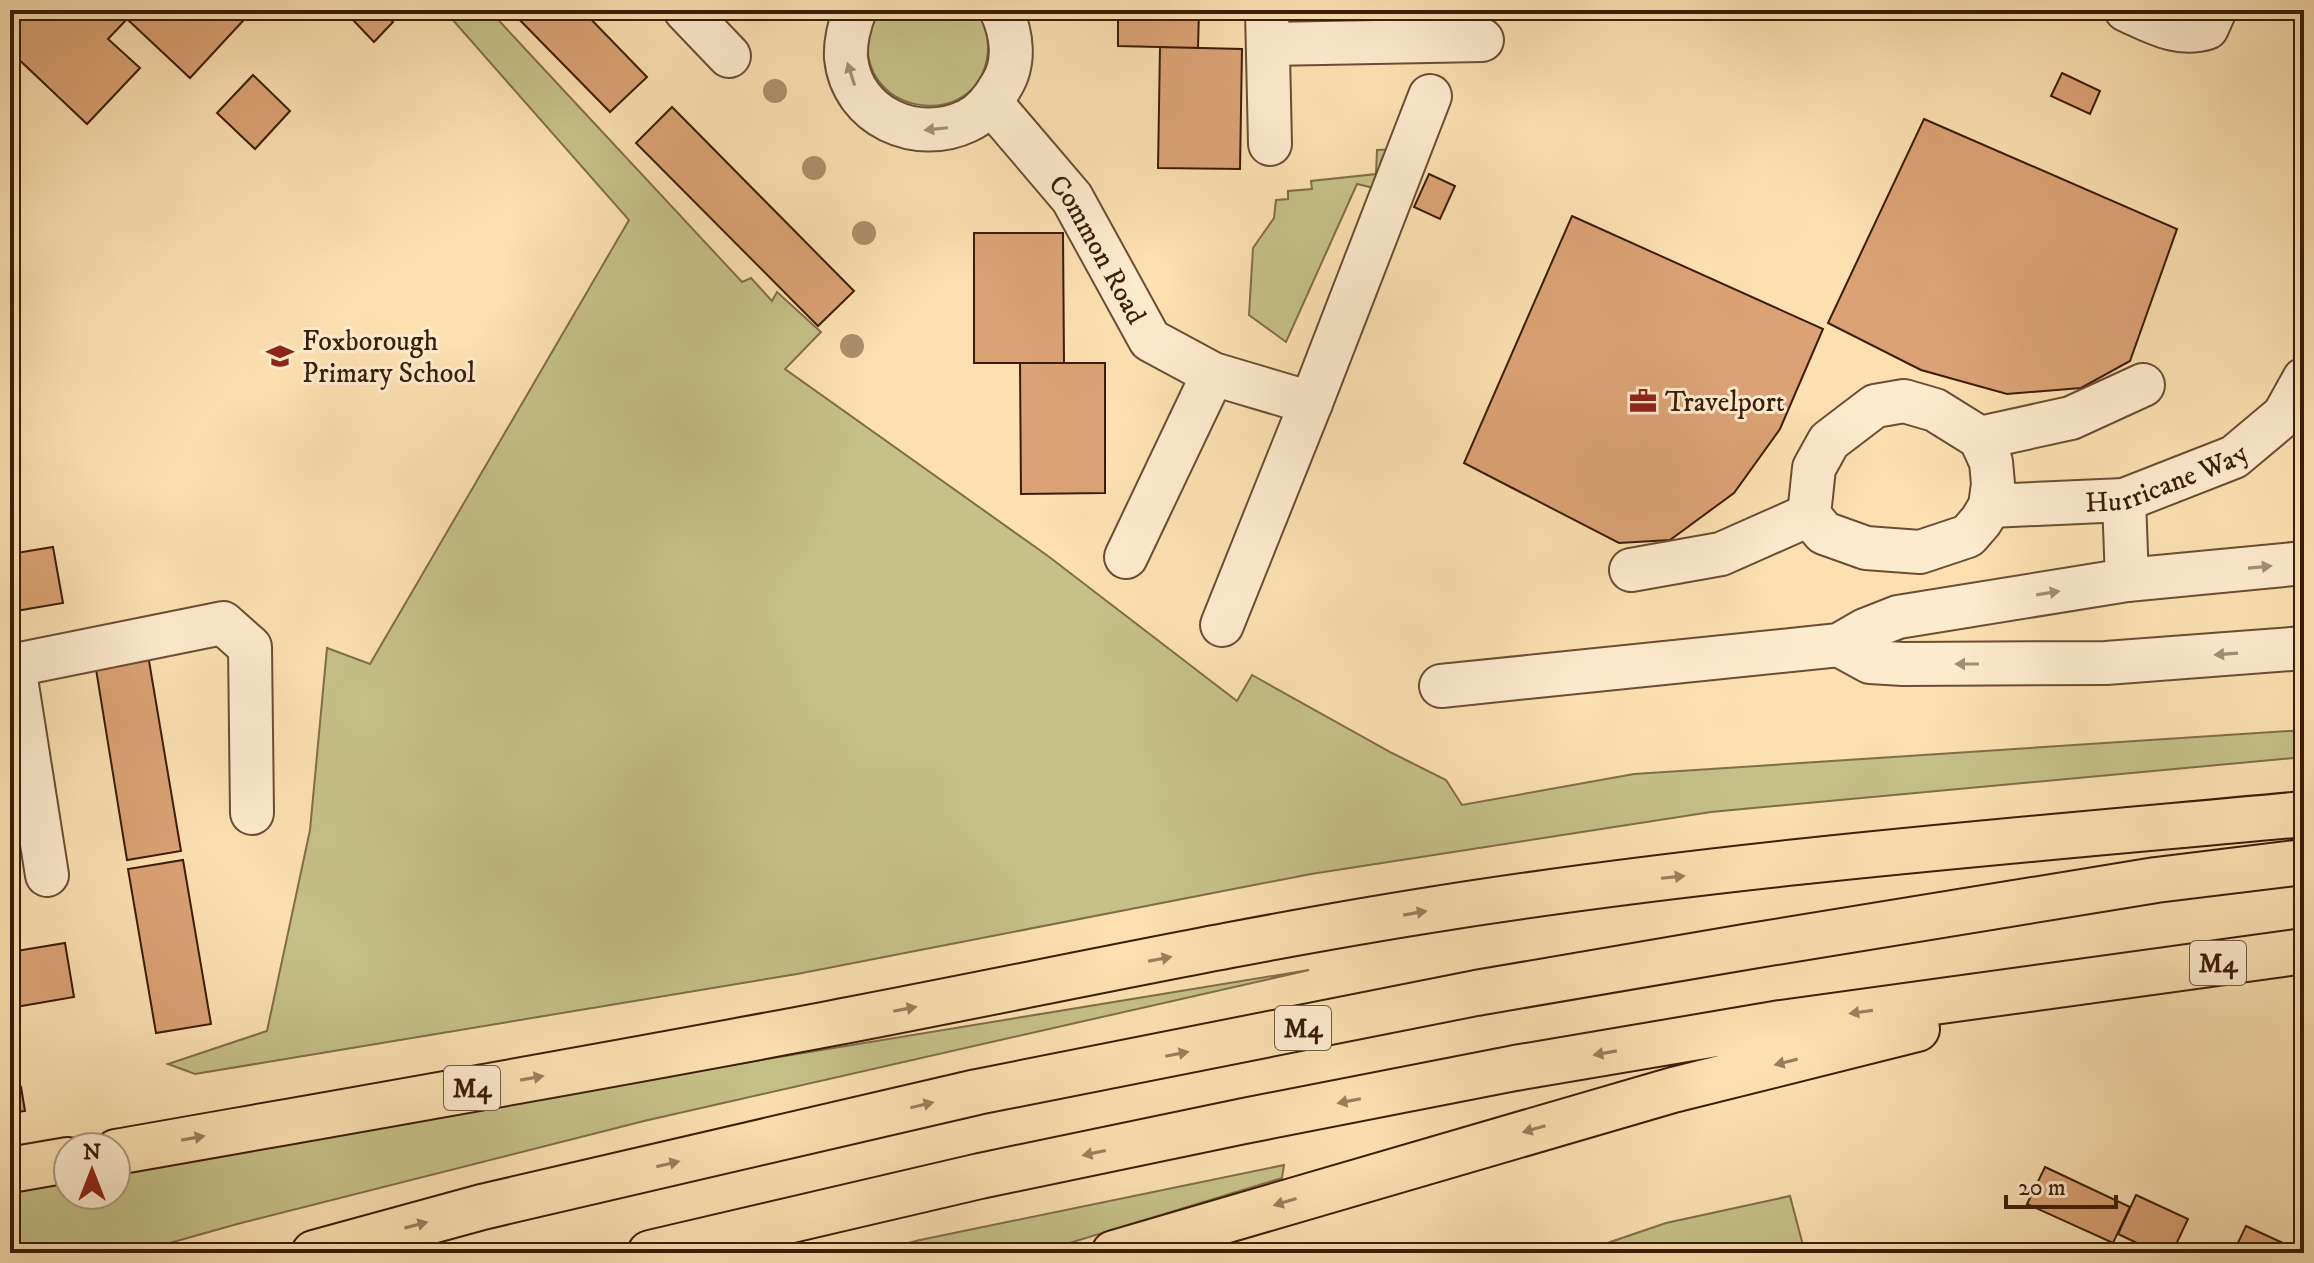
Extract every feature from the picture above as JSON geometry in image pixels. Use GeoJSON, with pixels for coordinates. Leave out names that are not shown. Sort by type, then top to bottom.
{"type":"FeatureCollection","features":[{"type":"Feature","properties":{"kind":"highway","name":"M4"},"geometry":{"type":"LineString","coordinates":[[132,1149],[828,1024],[1210,949],[1427,911],[1660,879],[2304,814]]}},
{"type":"Feature","properties":{"kind":"highway","name":"M4"},"geometry":{"type":"LineString","coordinates":[[314,1253],[482,1207],[977,1092],[1476,993],[2140,883],[2304,862]]}},
{"type":"Feature","properties":{"kind":"highway","name":"M4"},"geometry":{"type":"LineString","coordinates":[[650,1253],[996,1173],[1515,1068],[1781,1023],[2304,951]]}},
{"type":"Feature","properties":{"kind":"highway","name":"M4"},"geometry":{"type":"LineString","coordinates":[[1114,1253],[1673,1090],[2133,975]]}},
{"type":"Feature","properties":{"kind":"highway"},"geometry":{"type":"LineString","coordinates":[[10,1170],[52,1163]]}},
{"type":"Feature","properties":{"kind":"street"},"geometry":{"type":"LineString","coordinates":[[685,10],[729,56]]}},
{"type":"Feature","properties":{"kind":"street"},"geometry":{"type":"LineString","coordinates":[[855,10],[847,32],[846,59],[854,85],[870,107],[892,122],[918,130],[945,129],[970,120],[991,103],[1006,80],[1012,53],[1009,25],[1001,10]]}},
{"type":"Feature","properties":{"kind":"street"},"geometry":{"type":"LineString","coordinates":[[2126,10],[2175,31],[2193,33],[2207,28],[2215,10]]}},
{"type":"Feature","properties":{"kind":"street"},"geometry":{"type":"LineString","coordinates":[[1270,144],[1267,27],[1482,40]]}},
{"type":"Feature","properties":{"kind":"street"},"geometry":{"type":"LineString","coordinates":[[1222,625],[1430,96]]}},
{"type":"Feature","properties":{"kind":"street","name":"Common Road"},"geometry":{"type":"LineString","coordinates":[[991,103],[1072,198],[1150,340],[1213,374],[1311,403]]}},
{"type":"Feature","properties":{"kind":"street"},"geometry":{"type":"LineString","coordinates":[[1126,557],[1213,374]]}},
{"type":"Feature","properties":{"kind":"street","name":"Hurricane Way"},"geometry":{"type":"LineString","coordinates":[[1990,506],[2124,500],[2234,457],[2284,415],[2304,379]]}},
{"type":"Feature","properties":{"kind":"street"},"geometry":{"type":"LineString","coordinates":[[1980,438],[2071,418],[2143,385]]}},
{"type":"Feature","properties":{"kind":"street"},"geometry":{"type":"LineString","coordinates":[[1904,401],[1935,410],[1980,438],[1991,462],[1993,484],[1990,506],[1968,536],[1920,552],[1866,548],[1824,533],[1809,515],[1814,468],[1829,441],[1875,406],[1904,401]]}},
{"type":"Feature","properties":{"kind":"street"},"geometry":{"type":"LineString","coordinates":[[2124,500],[2127,580]]}},
{"type":"Feature","properties":{"kind":"street"},"geometry":{"type":"LineString","coordinates":[[1631,570],[1721,554],[1809,515]]}},
{"type":"Feature","properties":{"kind":"street"},"geometry":{"type":"LineString","coordinates":[[1441,686],[1839,645],[1865,630],[1898,617],[2127,580],[2304,563]]}},
{"type":"Feature","properties":{"kind":"street"},"geometry":{"type":"LineString","coordinates":[[47,875],[12,666],[223,623],[250,647],[252,813]]}},
{"type":"Feature","properties":{"kind":"street"},"geometry":{"type":"LineString","coordinates":[[1839,645],[1870,662],[1903,664],[2106,663],[2304,648]]}},
{"type":"Feature","properties":{"kind":"shaded area"},"geometry":{"type":"Polygon","coordinates":[[[444,10],[489,10],[742,282],[751,278],[772,301],[777,292],[821,332],[785,369],[1048,556],[1237,701],[1252,675],[1446,780],[1462,805],[1634,774],[2304,730],[2304,757],[1711,812],[1311,874],[797,974],[195,1074],[168,1064],[267,1031],[310,830],[327,648],[370,664],[629,220],[444,10]]]}},
{"type":"Feature","properties":{"kind":"shaded area"},"geometry":{"type":"Polygon","coordinates":[[[879,10],[976,10],[983,22],[988,49],[986,63],[975,85],[958,99],[938,105],[916,104],[895,96],[879,81],[869,59],[869,32],[879,10]]]}},
{"type":"Feature","properties":{"kind":"shaded area"},"geometry":{"type":"Polygon","coordinates":[[[1423,148],[1386,191],[1357,184],[1286,342],[1249,315],[1253,248],[1274,218],[1276,200],[1288,199],[1288,191],[1312,189],[1311,181],[1376,174],[1377,150],[1423,148]]]}},
{"type":"Feature","properties":{"kind":"shaded area"},"geometry":{"type":"Polygon","coordinates":[[[1309,970],[644,1121],[134,1253],[10,1253],[10,1193],[52,1185],[52,1211],[132,1211],[132,1171],[639,1080],[1309,970]]]}},
{"type":"Feature","properties":{"kind":"shaded area"},"geometry":{"type":"Polygon","coordinates":[[[1284,1165],[1282,1178],[1037,1253],[869,1253],[920,1240],[1284,1165]]]}},
{"type":"Feature","properties":{"kind":"shaded area"},"geometry":{"type":"Polygon","coordinates":[[[1790,1196],[1805,1253],[1578,1253],[1666,1223],[1790,1196]]]}},
{"type":"Feature","properties":{"kind":"building"},"geometry":{"type":"Polygon","coordinates":[[[10,10],[253,10],[190,78],[127,19],[108,39],[140,68],[87,124],[10,51],[10,10]]]}},
{"type":"Feature","properties":{"kind":"building"},"geometry":{"type":"Polygon","coordinates":[[[363,10],[380,10],[393,22],[374,42],[353,20],[363,10]]]}},
{"type":"Feature","properties":{"kind":"building"},"geometry":{"type":"Polygon","coordinates":[[[510,10],[582,10],[647,77],[610,112],[510,10]]]}},
{"type":"Feature","properties":{"kind":"building"},"geometry":{"type":"Polygon","coordinates":[[[1118,10],[1199,10],[1198,48],[1118,46],[1118,10]]]}},
{"type":"Feature","properties":{"kind":"building"},"geometry":{"type":"Polygon","coordinates":[[[1160,47],[1242,49],[1240,169],[1158,168],[1160,47]]]}},
{"type":"Feature","properties":{"kind":"building"},"geometry":{"type":"Polygon","coordinates":[[[2062,73],[2100,91],[2090,114],[2051,96],[2062,73]]]}},
{"type":"Feature","properties":{"kind":"building"},"geometry":{"type":"Polygon","coordinates":[[[253,75],[290,111],[255,149],[217,113],[253,75]]]}},
{"type":"Feature","properties":{"kind":"building"},"geometry":{"type":"Polygon","coordinates":[[[672,107],[854,291],[818,326],[636,143],[672,107]]]}},
{"type":"Feature","properties":{"kind":"building"},"geometry":{"type":"Polygon","coordinates":[[[1924,119],[2177,229],[2130,361],[2081,388],[2007,394],[1921,370],[1828,323],[1924,119]]]}},
{"type":"Feature","properties":{"kind":"building"},"geometry":{"type":"Polygon","coordinates":[[[1429,174],[1455,186],[1440,219],[1414,207],[1429,174]]]}},
{"type":"Feature","properties":{"kind":"building"},"geometry":{"type":"Polygon","coordinates":[[[1572,216],[1823,329],[1780,429],[1734,493],[1670,540],[1619,543],[1464,463],[1572,216]]]}},
{"type":"Feature","properties":{"kind":"building"},"geometry":{"type":"Polygon","coordinates":[[[974,233],[1063,233],[1064,363],[974,363],[974,233]]]}},
{"type":"Feature","properties":{"kind":"building"},"geometry":{"type":"Polygon","coordinates":[[[1020,363],[1105,363],[1105,493],[1021,494],[1020,363]]]}},
{"type":"Feature","properties":{"kind":"building"},"geometry":{"type":"Polygon","coordinates":[[[53,547],[63,603],[10,612],[10,554],[53,547]]]}},
{"type":"Feature","properties":{"kind":"building"},"geometry":{"type":"Polygon","coordinates":[[[148,655],[181,851],[127,860],[95,663],[148,655]]]}},
{"type":"Feature","properties":{"kind":"building"},"geometry":{"type":"Polygon","coordinates":[[[183,860],[211,1024],[156,1033],[128,869],[183,860]]]}},
{"type":"Feature","properties":{"kind":"building"},"geometry":{"type":"Polygon","coordinates":[[[65,943],[74,997],[10,1008],[10,952],[65,943]]]}},
{"type":"Feature","properties":{"kind":"building"},"geometry":{"type":"Polygon","coordinates":[[[21,1087],[25,1111],[10,1113],[10,1089],[21,1087]]]}},
{"type":"Feature","properties":{"kind":"building"},"geometry":{"type":"Polygon","coordinates":[[[2045,1167],[2130,1207],[2113,1243],[2027,1204],[2045,1167]]]}},
{"type":"Feature","properties":{"kind":"building"},"geometry":{"type":"Polygon","coordinates":[[[2136,1195],[2188,1219],[2172,1253],[2158,1253],[2118,1234],[2136,1195]]]}},
{"type":"Feature","properties":{"kind":"building"},"geometry":{"type":"Polygon","coordinates":[[[2246,1226],[2283,1243],[2278,1253],[2233,1253],[2246,1226]]]}},
{"type":"Feature","properties":{"kind":"place","name":"Foxborough Primary School"},"geometry":{"type":"Point","coordinates":[280,356]}},
{"type":"Feature","properties":{"kind":"place","name":"Travelport"},"geometry":{"type":"Point","coordinates":[1643,401]}}]}
